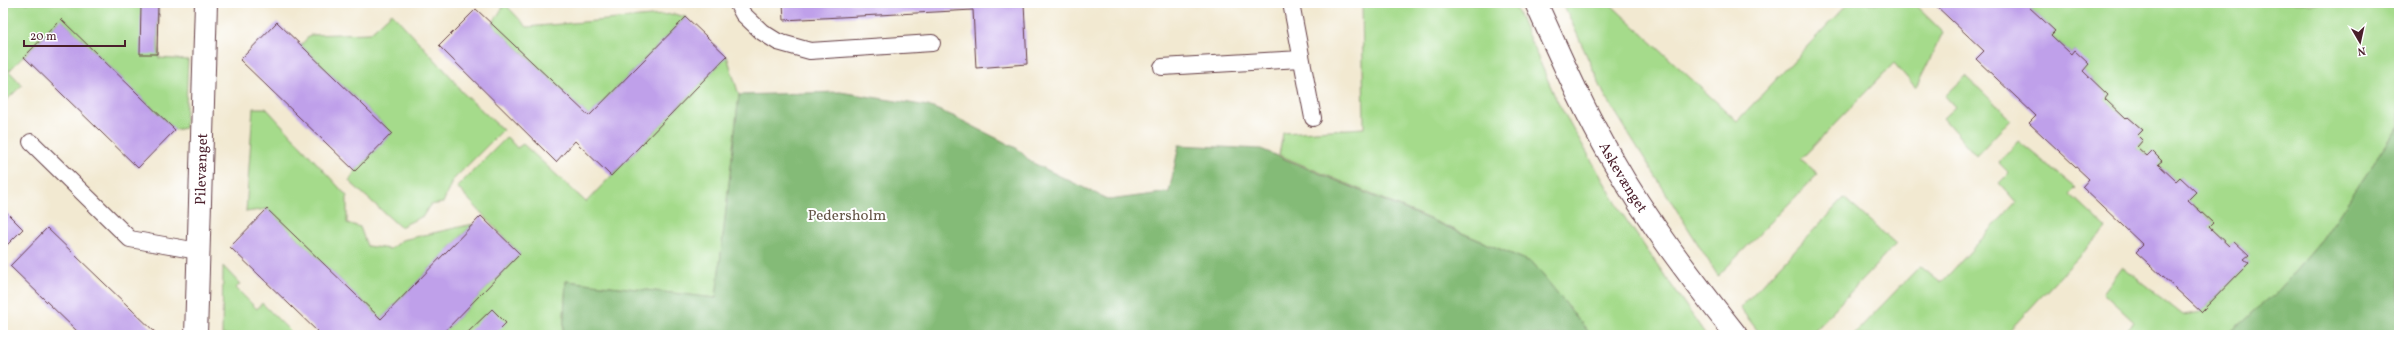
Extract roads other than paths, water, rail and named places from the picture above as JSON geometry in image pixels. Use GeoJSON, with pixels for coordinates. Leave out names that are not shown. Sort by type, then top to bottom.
{"type":"FeatureCollection","features":[{"type":"Feature","properties":{"kind":"street","name":"Pilevænget"},"geometry":{"type":"LineString","coordinates":[[196,335],[206,3]]}},
{"type":"Feature","properties":{"kind":"street","name":"Askevænget"},"geometry":{"type":"LineString","coordinates":[[1536,3],[1572,82],[1612,159],[1664,240],[1736,335]]}},
{"type":"Feature","properties":{"kind":"lane"},"geometry":{"type":"LineString","coordinates":[[737,3],[743,14],[762,32],[778,42],[810,50],[932,43]]}},
{"type":"Feature","properties":{"kind":"lane"},"geometry":{"type":"LineString","coordinates":[[1291,3],[1313,118]]}},
{"type":"Feature","properties":{"kind":"lane"},"geometry":{"type":"LineString","coordinates":[[1162,67],[1301,59]]}},
{"type":"Feature","properties":{"kind":"lane"},"geometry":{"type":"LineString","coordinates":[[31,142],[130,239],[198,251]]}},
{"type":"Feature","properties":{"kind":"park label","name":"Pedersholm"},"geometry":{"type":"Point","coordinates":[847,215]}}]}
